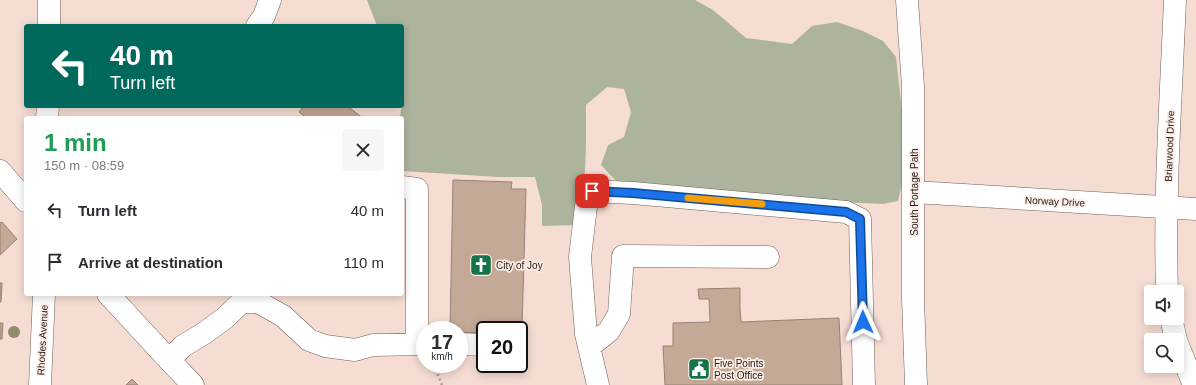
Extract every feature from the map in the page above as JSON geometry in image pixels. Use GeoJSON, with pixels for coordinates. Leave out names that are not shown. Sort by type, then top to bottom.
{"type":"FeatureCollection","features":[{"type":"Feature","properties":{"kind":"street"},"geometry":{"type":"LineString","coordinates":[[49,0],[49,24]]}},
{"type":"Feature","properties":{"kind":"street"},"geometry":{"type":"LineString","coordinates":[[258,24],[264,16],[270,0]]}},
{"type":"Feature","properties":{"kind":"street","name":"South Portage Path"},"geometry":{"type":"LineString","coordinates":[[907,0],[913,87],[916,385]]}},
{"type":"Feature","properties":{"kind":"street","name":"Briarwood Drive"},"geometry":{"type":"LineString","coordinates":[[1167,285],[1167,207],[1175,0]]}},
{"type":"Feature","properties":{"kind":"street"},"geometry":{"type":"LineString","coordinates":[[0,171],[24,199]]}},
{"type":"Feature","properties":{"kind":"street"},"geometry":{"type":"LineString","coordinates":[[404,187],[418,189],[421,321]]}},
{"type":"Feature","properties":{"kind":"street"},"geometry":{"type":"LineString","coordinates":[[598,385],[586,334],[580,257],[586,206],[592,191],[633,193],[846,212],[860,219],[864,385]]}},
{"type":"Feature","properties":{"kind":"street","name":"Norway Drive"},"geometry":{"type":"LineString","coordinates":[[914,192],[1196,209]]}},
{"type":"Feature","properties":{"kind":"street"},"geometry":{"type":"LineString","coordinates":[[589,347],[609,331],[619,314],[623,256],[768,257]]}},
{"type":"Feature","properties":{"kind":"street","name":"Rhodes Avenue"},"geometry":{"type":"LineString","coordinates":[[40,385],[44,296]]}},
{"type":"Feature","properties":{"kind":"street"},"geometry":{"type":"LineString","coordinates":[[110,296],[193,385]]}},
{"type":"Feature","properties":{"kind":"street"},"geometry":{"type":"LineString","coordinates":[[168,360],[183,346],[226,318],[246,298],[258,302],[284,316],[309,340],[325,346],[355,350],[373,345],[416,344]]}},
{"type":"Feature","properties":{"kind":"street"},"geometry":{"type":"LineString","coordinates":[[1184,361],[1194,385]]}},
{"type":"Feature","properties":{"kind":"path"},"geometry":{"type":"LineString","coordinates":[[438,373],[442,385]]}},
{"type":"Feature","properties":{"kind":"green space"},"geometry":{"type":"Polygon","coordinates":[[[367,0],[695,0],[713,10],[746,38],[792,44],[812,26],[837,22],[863,31],[883,41],[896,57],[904,130],[904,175],[898,201],[883,204],[843,202],[619,184],[601,165],[608,145],[624,137],[631,112],[624,89],[607,87],[586,105],[586,150],[583,195],[577,225],[542,226],[542,205],[535,177],[498,177],[404,171],[404,116],[400,116],[401,108],[404,108],[404,24],[376,24],[367,0]]]}},
{"type":"Feature","properties":{"kind":"building"},"geometry":{"type":"Polygon","coordinates":[[[302,108],[350,108],[360,116],[304,116],[299,112],[302,108]]]}},
{"type":"Feature","properties":{"kind":"building"},"geometry":{"type":"Polygon","coordinates":[[[453,180],[512,182],[511,189],[526,189],[522,321],[476,321],[476,333],[468,332],[468,321],[450,321],[453,180]]]}},
{"type":"Feature","properties":{"kind":"building"},"geometry":{"type":"Polygon","coordinates":[[[2,222],[17,239],[0,255],[0,223],[2,222]]]}},
{"type":"Feature","properties":{"kind":"building"},"geometry":{"type":"Polygon","coordinates":[[[0,283],[2,283],[1,302],[0,302],[0,283]]]}},
{"type":"Feature","properties":{"kind":"building"},"geometry":{"type":"Polygon","coordinates":[[[740,288],[741,322],[839,318],[842,385],[665,385],[663,346],[673,346],[673,323],[710,322],[709,299],[699,299],[698,289],[740,288]]]}},
{"type":"Feature","properties":{"kind":"building"},"geometry":{"type":"Polygon","coordinates":[[[0,323],[3,323],[2,339],[0,339],[0,323]]]}},
{"type":"Feature","properties":{"kind":"building"},"geometry":{"type":"Polygon","coordinates":[[[132,379],[138,385],[126,385],[132,379]]]}},
{"type":"Feature","properties":{"kind":"slow traffic"},"geometry":{"type":"LineString","coordinates":[[688,198],[762,204]]}},
{"type":"Feature","properties":{"kind":"place","name":"City of Joy"},"geometry":{"type":"Point","coordinates":[481,265]}},
{"type":"Feature","properties":{"kind":"place","name":"Five Points Post Office"},"geometry":{"type":"Point","coordinates":[699,369]}},
{"type":"Feature","properties":{"kind":"route"},"geometry":{"type":"LineString","coordinates":[[592,191],[633,193],[846,212],[860,219],[863,322]]}}]}
